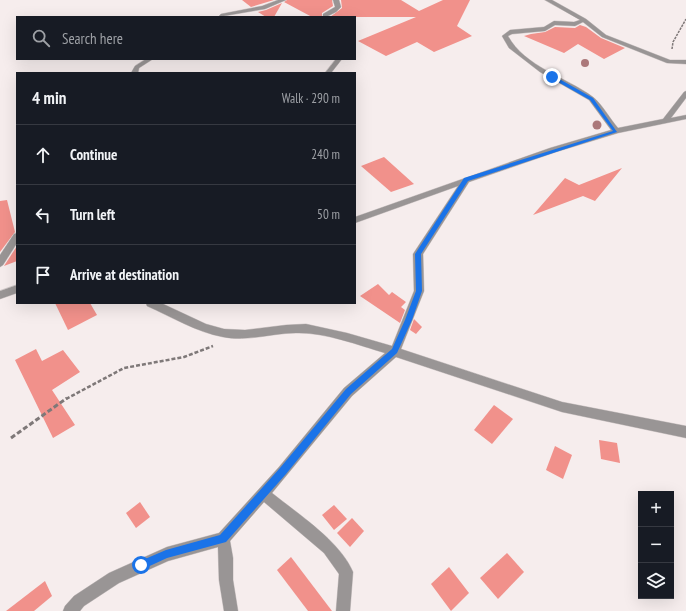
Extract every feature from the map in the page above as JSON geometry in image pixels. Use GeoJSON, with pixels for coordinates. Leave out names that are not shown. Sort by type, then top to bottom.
{"type":"FeatureCollection","features":[{"type":"Feature","properties":{"kind":"street"},"geometry":{"type":"LineString","coordinates":[[222,16],[234,12],[258,9],[283,0]]}},
{"type":"Feature","properties":{"kind":"street"},"geometry":{"type":"LineString","coordinates":[[326,16],[338,7],[336,0]]}},
{"type":"Feature","properties":{"kind":"street"},"geometry":{"type":"LineString","coordinates":[[548,0],[584,20],[604,36],[669,62],[686,62]]}},
{"type":"Feature","properties":{"kind":"street"},"geometry":{"type":"LineString","coordinates":[[258,9],[260,16]]}},
{"type":"Feature","properties":{"kind":"street"},"geometry":{"type":"LineString","coordinates":[[584,20],[575,24],[554,23],[545,29],[510,32],[505,34],[505,36],[511,47],[542,71],[591,99],[616,131]]}},
{"type":"Feature","properties":{"kind":"street"},"geometry":{"type":"LineString","coordinates":[[134,72],[137,67],[148,60]]}},
{"type":"Feature","properties":{"kind":"street"},"geometry":{"type":"LineString","coordinates":[[329,72],[338,60]]}},
{"type":"Feature","properties":{"kind":"street"},"geometry":{"type":"LineString","coordinates":[[665,122],[686,93]]}},
{"type":"Feature","properties":{"kind":"street"},"geometry":{"type":"LineString","coordinates":[[356,220],[466,180],[616,131],[686,117]]}},
{"type":"Feature","properties":{"kind":"street"},"geometry":{"type":"LineString","coordinates":[[70,611],[79,601],[114,578],[166,554],[223,538],[348,392],[394,351],[419,291],[418,254],[466,180]]}},
{"type":"Feature","properties":{"kind":"street"},"geometry":{"type":"LineString","coordinates":[[0,263],[16,238]]}},
{"type":"Feature","properties":{"kind":"street"},"geometry":{"type":"LineString","coordinates":[[0,295],[16,288]]}},
{"type":"Feature","properties":{"kind":"street"},"geometry":{"type":"LineString","coordinates":[[153,304],[214,331],[236,334],[302,328],[394,351],[562,407],[686,432]]}},
{"type":"Feature","properties":{"kind":"street"},"geometry":{"type":"LineString","coordinates":[[263,493],[329,548],[346,572],[343,611]]}},
{"type":"Feature","properties":{"kind":"street"},"geometry":{"type":"LineString","coordinates":[[223,538],[226,558],[226,580],[231,611]]}},
{"type":"Feature","properties":{"kind":"path"},"geometry":{"type":"LineString","coordinates":[[11,438],[73,394],[124,368],[184,357],[207,349],[236,334]]}},
{"type":"Feature","properties":{"kind":"building"},"geometry":{"type":"Polygon","coordinates":[[[242,0],[274,0],[251,7],[242,0]]]}},
{"type":"Feature","properties":{"kind":"building"},"geometry":{"type":"Polygon","coordinates":[[[287,0],[332,0],[333,6],[322,13],[322,16],[310,16],[284,2],[287,0]]]}},
{"type":"Feature","properties":{"kind":"building"},"geometry":{"type":"Polygon","coordinates":[[[341,0],[401,0],[419,11],[443,0],[470,0],[457,26],[472,36],[434,52],[417,42],[386,56],[358,41],[416,17],[331,16],[342,8],[341,0]]]}},
{"type":"Feature","properties":{"kind":"building"},"geometry":{"type":"Polygon","coordinates":[[[282,3],[275,16],[264,16],[258,12],[282,3]]]}},
{"type":"Feature","properties":{"kind":"building"},"geometry":{"type":"Polygon","coordinates":[[[580,25],[586,27],[601,38],[625,48],[604,59],[578,44],[564,53],[524,36],[545,32],[555,27],[575,28],[580,25]]]}},
{"type":"Feature","properties":{"kind":"building"},"geometry":{"type":"Polygon","coordinates":[[[384,157],[414,184],[391,192],[361,166],[384,157]]]}},
{"type":"Feature","properties":{"kind":"building"},"geometry":{"type":"Polygon","coordinates":[[[622,168],[595,201],[583,196],[533,215],[565,178],[579,185],[622,168]]]}},
{"type":"Feature","properties":{"kind":"building"},"geometry":{"type":"Polygon","coordinates":[[[7,200],[15,232],[0,252],[0,201],[7,200]]]}},
{"type":"Feature","properties":{"kind":"building"},"geometry":{"type":"Polygon","coordinates":[[[16,248],[16,261],[4,266],[16,248]]]}},
{"type":"Feature","properties":{"kind":"building"},"geometry":{"type":"Polygon","coordinates":[[[378,284],[389,295],[392,292],[406,302],[401,307],[405,310],[400,323],[360,296],[378,284]]]}},
{"type":"Feature","properties":{"kind":"building"},"geometry":{"type":"Polygon","coordinates":[[[55,304],[91,304],[97,315],[68,330],[55,304]]]}},
{"type":"Feature","properties":{"kind":"building"},"geometry":{"type":"Polygon","coordinates":[[[414,319],[422,327],[416,334],[410,330],[414,319]]]}},
{"type":"Feature","properties":{"kind":"building"},"geometry":{"type":"Polygon","coordinates":[[[36,349],[42,361],[63,350],[80,372],[52,390],[75,425],[53,438],[15,360],[36,349]]]}},
{"type":"Feature","properties":{"kind":"building"},"geometry":{"type":"Polygon","coordinates":[[[494,405],[513,419],[492,444],[474,430],[494,405]]]}},
{"type":"Feature","properties":{"kind":"building"},"geometry":{"type":"Polygon","coordinates":[[[599,440],[617,443],[620,463],[601,459],[599,440]]]}},
{"type":"Feature","properties":{"kind":"building"},"geometry":{"type":"Polygon","coordinates":[[[555,446],[572,455],[563,479],[546,470],[555,446]]]}},
{"type":"Feature","properties":{"kind":"building"},"geometry":{"type":"Polygon","coordinates":[[[140,502],[150,517],[136,528],[126,513],[140,502]]]}},
{"type":"Feature","properties":{"kind":"building"},"geometry":{"type":"Polygon","coordinates":[[[334,505],[347,519],[334,530],[322,515],[334,505]]]}},
{"type":"Feature","properties":{"kind":"building"},"geometry":{"type":"Polygon","coordinates":[[[352,518],[364,531],[350,547],[337,533],[352,518]]]}},
{"type":"Feature","properties":{"kind":"building"},"geometry":{"type":"Polygon","coordinates":[[[507,553],[524,572],[498,599],[480,578],[507,553]]]}},
{"type":"Feature","properties":{"kind":"building"},"geometry":{"type":"Polygon","coordinates":[[[291,557],[332,611],[308,611],[277,570],[291,557]]]}},
{"type":"Feature","properties":{"kind":"building"},"geometry":{"type":"Polygon","coordinates":[[[449,567],[469,593],[451,611],[431,584],[449,567]]]}},
{"type":"Feature","properties":{"kind":"building"},"geometry":{"type":"Polygon","coordinates":[[[45,581],[52,596],[34,611],[6,611],[45,581]]]}},
{"type":"Feature","properties":{"kind":"route"},"geometry":{"type":"LineString","coordinates":[[141,565],[166,554],[223,538],[283,471],[348,392],[394,351],[419,291],[418,254],[466,180],[505,168],[553,150],[616,131],[591,99],[552,77]]}}]}
